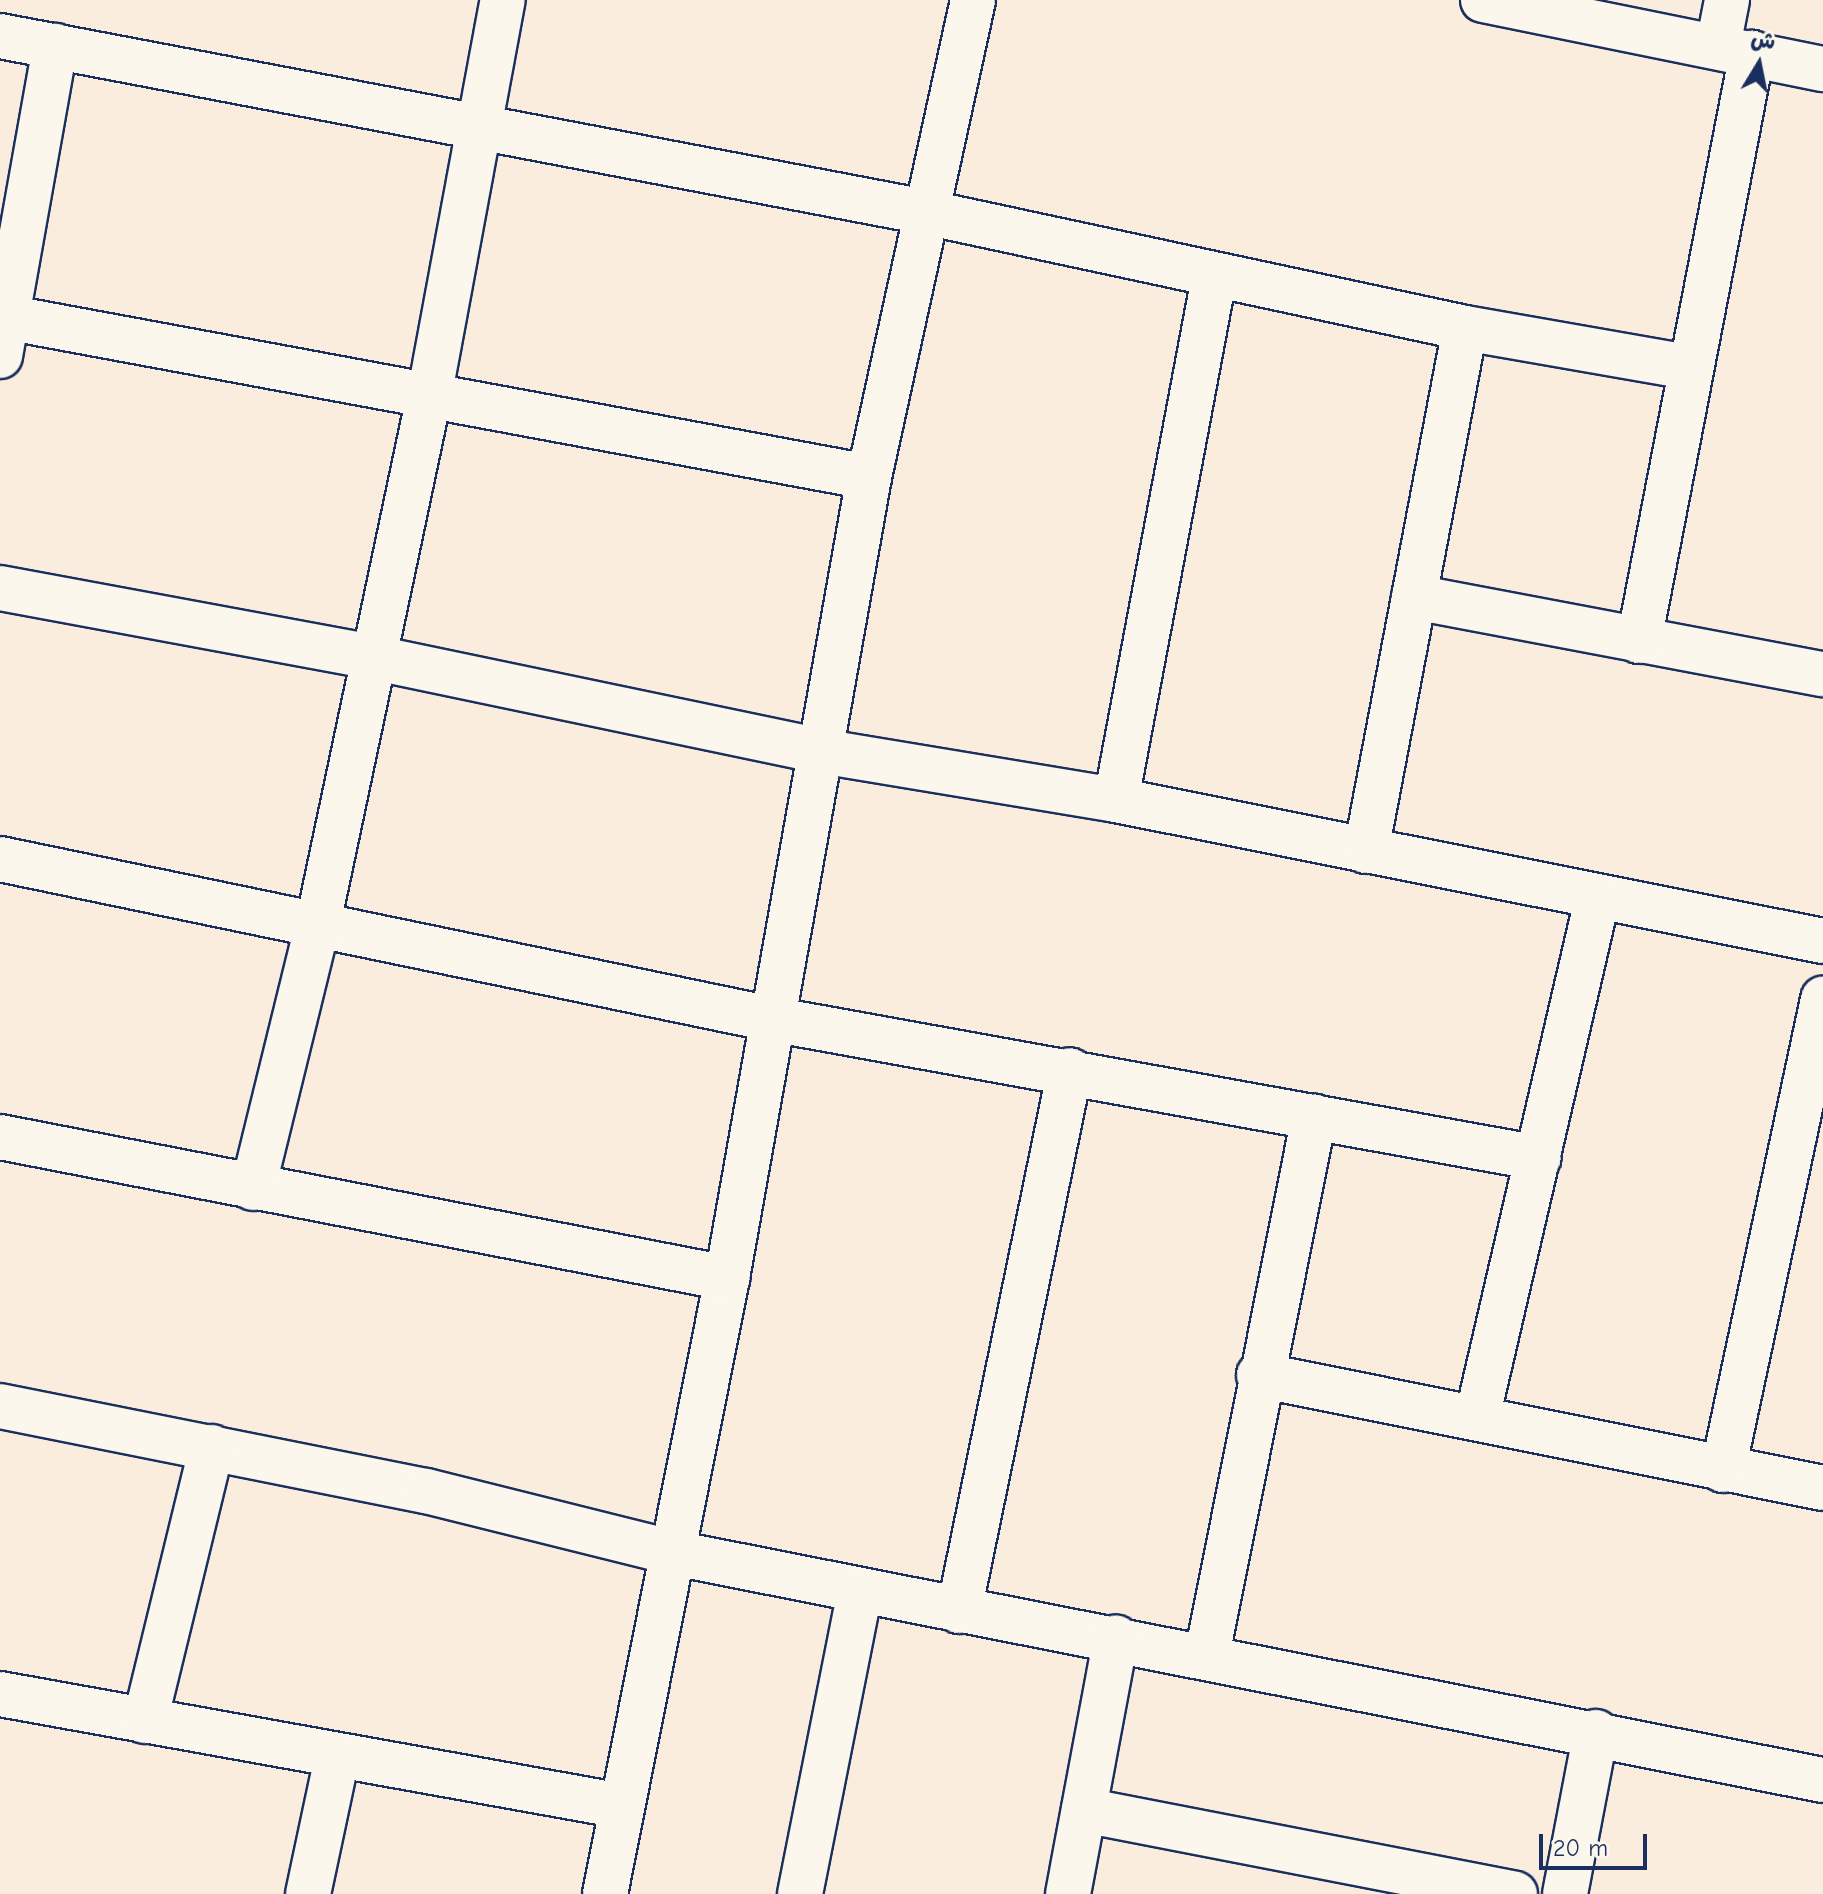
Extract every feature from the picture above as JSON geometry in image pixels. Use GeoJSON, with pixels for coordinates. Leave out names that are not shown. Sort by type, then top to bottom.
{"type":"FeatureCollection","features":[{"type":"Feature","properties":{"kind":"street"},"geometry":{"type":"LineString","coordinates":[[253,1188],[318,923],[371,657],[430,392],[503,0]]}},
{"type":"Feature","properties":{"kind":"street"},"geometry":{"type":"LineString","coordinates":[[605,1894],[727,1278],[869,477],[973,0]]}},
{"type":"Feature","properties":{"kind":"street"},"geometry":{"type":"LineString","coordinates":[[1483,0],[1823,69]]}},
{"type":"Feature","properties":{"kind":"street"},"geometry":{"type":"LineString","coordinates":[[1639,641],[1689,367],[1735,50],[1727,0]]}},
{"type":"Feature","properties":{"kind":"street"},"geometry":{"type":"LineString","coordinates":[[0,36],[925,212],[1214,278],[1465,328],[1689,367]]}},
{"type":"Feature","properties":{"kind":"street"},"geometry":{"type":"LineString","coordinates":[[55,46],[3,330],[430,392],[869,477]]}},
{"type":"Feature","properties":{"kind":"street"},"geometry":{"type":"LineString","coordinates":[[1116,800],[1214,278]]}},
{"type":"Feature","properties":{"kind":"street"},"geometry":{"type":"LineString","coordinates":[[1366,851],[1465,328]]}},
{"type":"Feature","properties":{"kind":"street"},"geometry":{"type":"LineString","coordinates":[[0,588],[371,657],[820,751],[1116,800],[1597,900],[1823,941]]}},
{"type":"Feature","properties":{"kind":"street"},"geometry":{"type":"LineString","coordinates":[[1414,597],[1823,674]]}},
{"type":"Feature","properties":{"kind":"street"},"geometry":{"type":"LineString","coordinates":[[0,859],[771,1019],[1070,1070],[1539,1158]]}},
{"type":"Feature","properties":{"kind":"street"},"geometry":{"type":"LineString","coordinates":[[1477,1418],[1597,900]]}},
{"type":"Feature","properties":{"kind":"street"},"geometry":{"type":"LineString","coordinates":[[1723,1470],[1823,998]]}},
{"type":"Feature","properties":{"kind":"street"},"geometry":{"type":"LineString","coordinates":[[959,1611],[1070,1070]]}},
{"type":"Feature","properties":{"kind":"street"},"geometry":{"type":"LineString","coordinates":[[1207,1655],[1259,1375],[1314,1117]]}},
{"type":"Feature","properties":{"kind":"street"},"geometry":{"type":"LineString","coordinates":[[0,1137],[727,1278]]}},
{"type":"Feature","properties":{"kind":"street"},"geometry":{"type":"LineString","coordinates":[[1259,1375],[1823,1488]]}},
{"type":"Feature","properties":{"kind":"street"},"geometry":{"type":"LineString","coordinates":[[0,1406],[426,1491],[674,1553],[959,1611],[1116,1637],[1823,1780]]}},
{"type":"Feature","properties":{"kind":"street"},"geometry":{"type":"LineString","coordinates":[[145,1721],[212,1447]]}},
{"type":"Feature","properties":{"kind":"street"},"geometry":{"type":"LineString","coordinates":[[800,1894],[860,1591]]}},
{"type":"Feature","properties":{"kind":"street"},"geometry":{"type":"LineString","coordinates":[[1068,1894],[1116,1637]]}},
{"type":"Feature","properties":{"kind":"street"},"geometry":{"type":"LineString","coordinates":[[0,1694],[337,1758],[622,1806]]}},
{"type":"Feature","properties":{"kind":"street"},"geometry":{"type":"LineString","coordinates":[[1565,1894],[1596,1732]]}},
{"type":"Feature","properties":{"kind":"street"},"geometry":{"type":"LineString","coordinates":[[308,1894],[337,1758]]}},
{"type":"Feature","properties":{"kind":"street"},"geometry":{"type":"LineString","coordinates":[[1084,1810],[1515,1894]]}}]}
